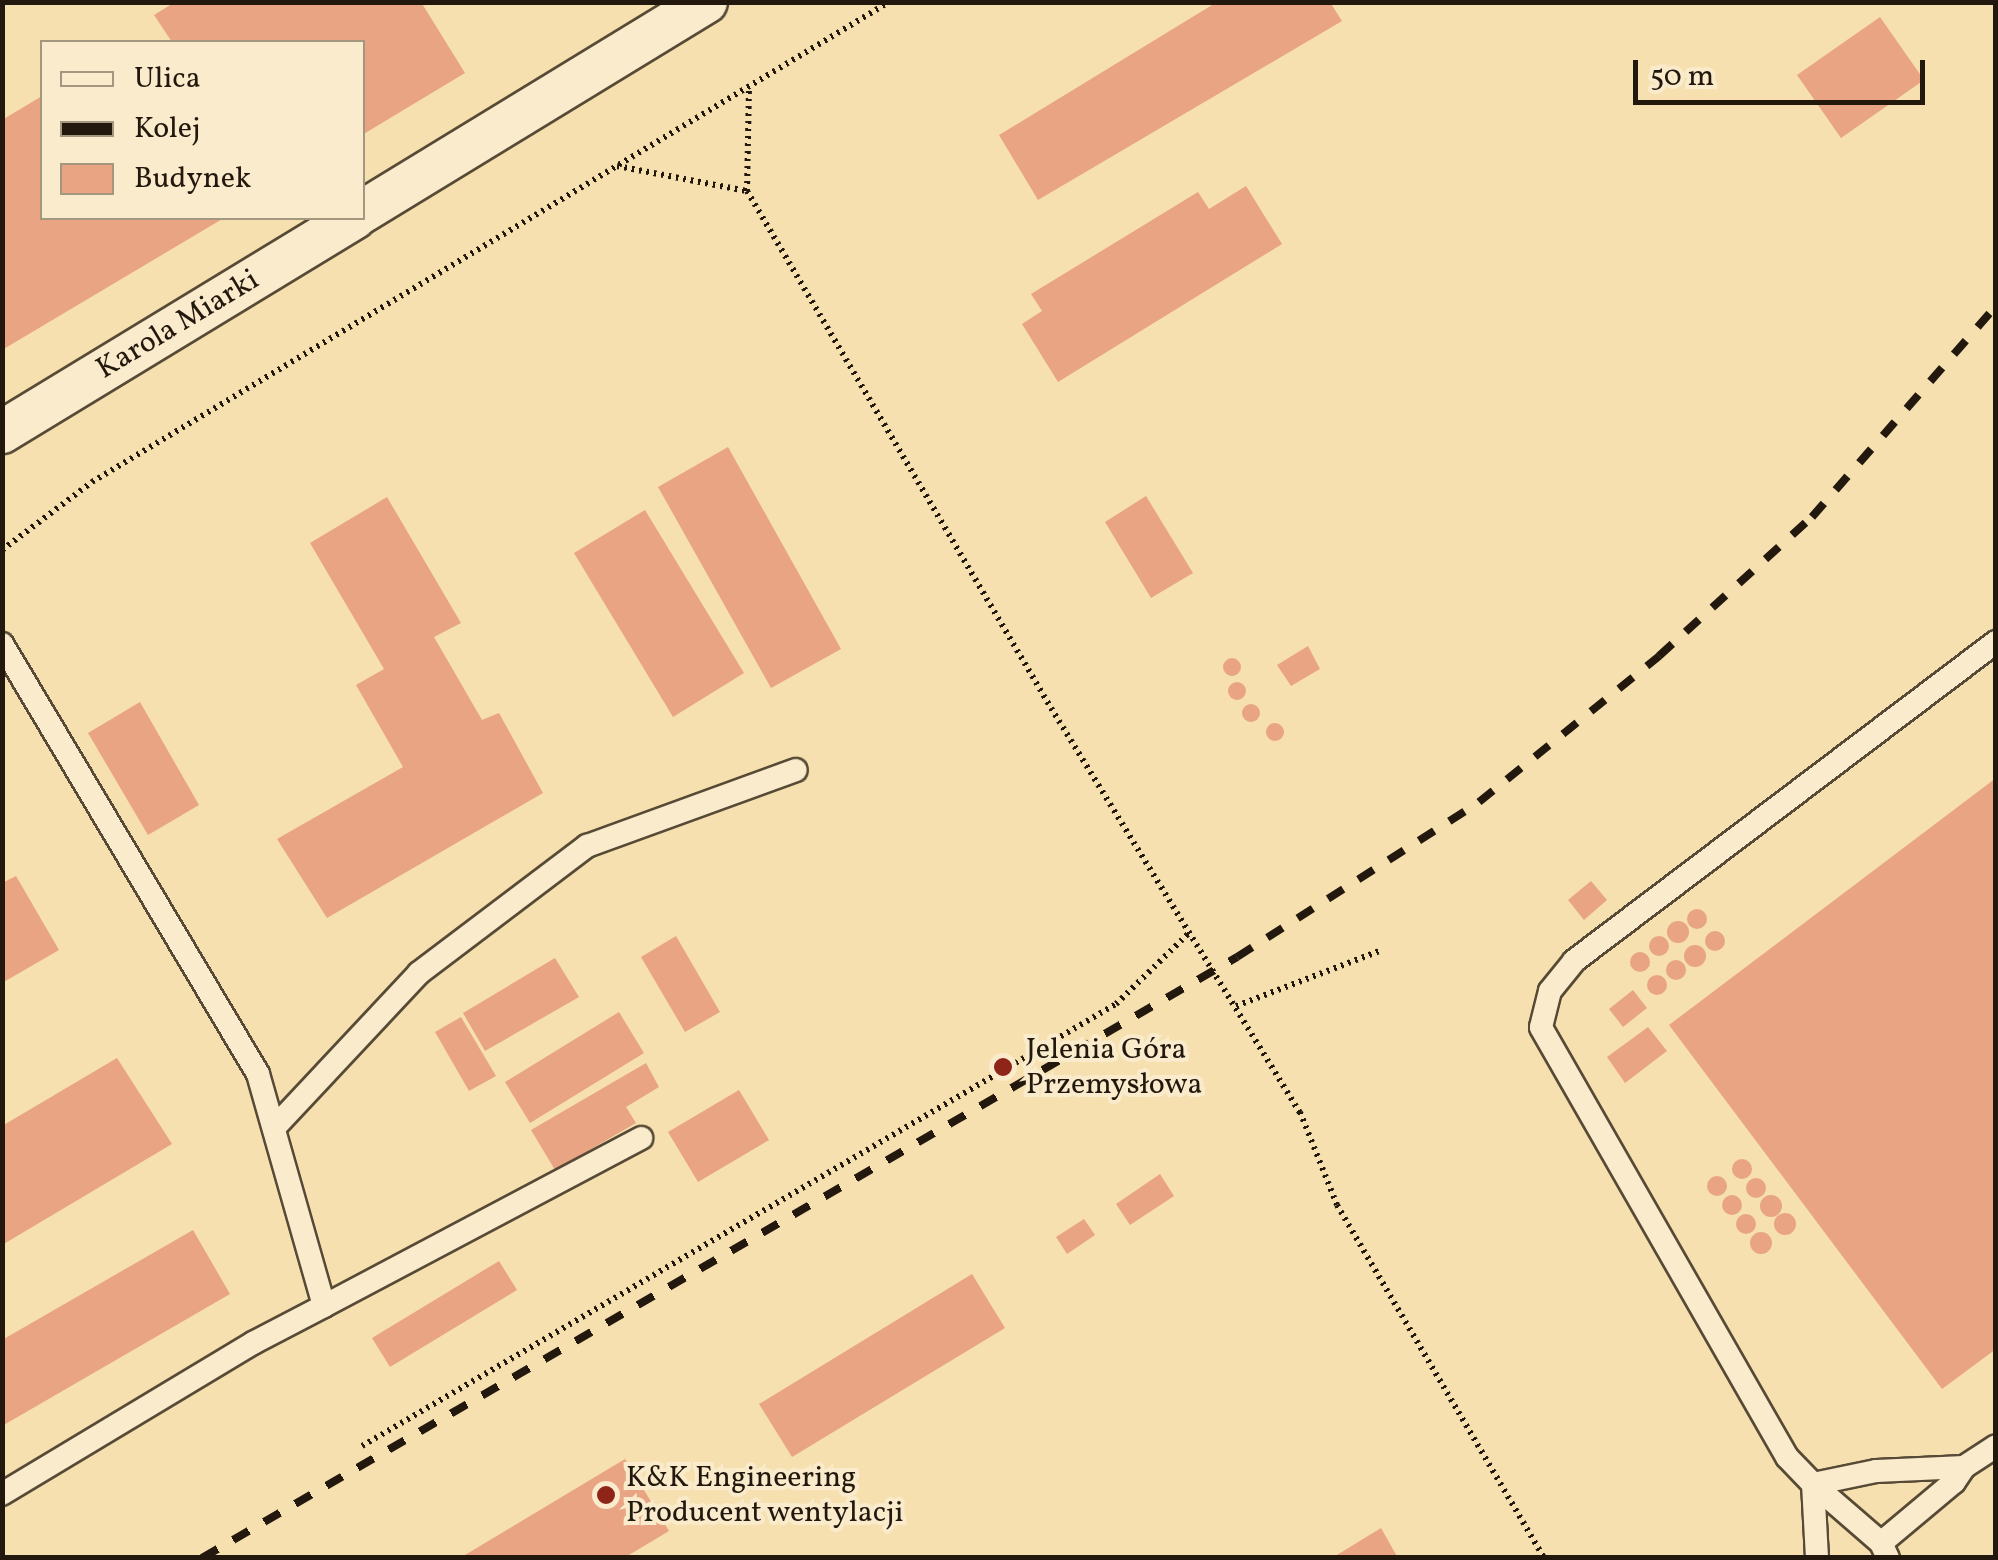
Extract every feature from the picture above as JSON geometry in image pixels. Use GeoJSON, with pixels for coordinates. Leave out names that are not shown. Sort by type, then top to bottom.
{"type":"FeatureCollection","features":[{"type":"Feature","properties":{"kind":"street"},"geometry":{"type":"LineString","coordinates":[[365,210],[706,2]]}},
{"type":"Feature","properties":{"kind":"street","name":"Karola Miarki"},"geometry":{"type":"LineString","coordinates":[[2,432],[351,220]]}},
{"type":"Feature","properties":{"kind":"lane"},"geometry":{"type":"LineString","coordinates":[[1996,642],[1574,961],[1550,991],[1541,1027],[1787,1457],[1813,1484],[1885,1550],[1954,1482],[1964,1467],[1996,1446]]}},
{"type":"Feature","properties":{"kind":"lane"},"geometry":{"type":"LineString","coordinates":[[2,644],[258,1074],[324,1306]]}},
{"type":"Feature","properties":{"kind":"lane"},"geometry":{"type":"LineString","coordinates":[[274,1128],[419,973],[588,846],[796,770]]}},
{"type":"Feature","properties":{"kind":"lane"},"geometry":{"type":"LineString","coordinates":[[2,1494],[253,1343],[642,1138]]}},
{"type":"Feature","properties":{"kind":"lane"},"geometry":{"type":"LineString","coordinates":[[1813,1484],[1876,1471],[1964,1467]]}},
{"type":"Feature","properties":{"kind":"lane"},"geometry":{"type":"LineString","coordinates":[[1813,1484],[1816,1558]]}},
{"type":"Feature","properties":{"kind":"path"},"geometry":{"type":"LineString","coordinates":[[2,550],[106,473],[889,2]]}},
{"type":"Feature","properties":{"kind":"path"},"geometry":{"type":"LineString","coordinates":[[749,86],[747,191],[1051,708],[1300,1112],[1337,1204],[1544,1558]]}},
{"type":"Feature","properties":{"kind":"path"},"geometry":{"type":"LineString","coordinates":[[616,166],[747,191]]}},
{"type":"Feature","properties":{"kind":"path"},"geometry":{"type":"LineString","coordinates":[[362,1446],[1116,1004],[1190,932]]}},
{"type":"Feature","properties":{"kind":"path"},"geometry":{"type":"LineString","coordinates":[[1236,1006],[1382,950]]}},
{"type":"Feature","properties":{"kind":"building"},"geometry":{"type":"Polygon","coordinates":[[[175,2],[421,2],[465,73],[365,133],[365,40],[171,40],[154,15],[175,2]]]}},
{"type":"Feature","properties":{"kind":"building"},"geometry":{"type":"Polygon","coordinates":[[[1217,2],[1330,2],[1342,21],[1038,200],[999,135],[1217,2]]]}},
{"type":"Feature","properties":{"kind":"building"},"geometry":{"type":"Polygon","coordinates":[[[1880,17],[1924,80],[1841,138],[1797,75],[1880,17]]]}},
{"type":"Feature","properties":{"kind":"building"},"geometry":{"type":"Polygon","coordinates":[[[40,97],[40,220],[221,220],[2,350],[2,120],[40,97]]]}},
{"type":"Feature","properties":{"kind":"building"},"geometry":{"type":"Polygon","coordinates":[[[1246,186],[1282,244],[1058,382],[1022,324],[1042,311],[1031,294],[1198,192],[1209,209],[1246,186]]]}},
{"type":"Feature","properties":{"kind":"building"},"geometry":{"type":"Polygon","coordinates":[[[728,447],[841,649],[771,688],[658,487],[728,447]]]}},
{"type":"Feature","properties":{"kind":"building"},"geometry":{"type":"Polygon","coordinates":[[[1146,496],[1193,573],[1151,598],[1105,522],[1146,496]]]}},
{"type":"Feature","properties":{"kind":"building"},"geometry":{"type":"Polygon","coordinates":[[[387,497],[461,623],[434,637],[482,720],[499,713],[543,793],[327,918],[277,839],[403,767],[356,685],[384,669],[310,543],[387,497]]]}},
{"type":"Feature","properties":{"kind":"building"},"geometry":{"type":"Polygon","coordinates":[[[645,510],[744,673],[673,717],[574,553],[645,510]]]}},
{"type":"Feature","properties":{"kind":"building"},"geometry":{"type":"Polygon","coordinates":[[[1308,646],[1320,669],[1291,686],[1277,665],[1308,646]]]}},
{"type":"Feature","properties":{"kind":"building"},"geometry":{"type":"Polygon","coordinates":[[[1232,658],[1241,667],[1232,676],[1223,667],[1232,658]]]}},
{"type":"Feature","properties":{"kind":"building"},"geometry":{"type":"Polygon","coordinates":[[[1237,682],[1246,691],[1237,700],[1228,691],[1237,682]]]}},
{"type":"Feature","properties":{"kind":"building"},"geometry":{"type":"Polygon","coordinates":[[[140,702],[199,805],[148,835],[88,733],[140,702]]]}},
{"type":"Feature","properties":{"kind":"building"},"geometry":{"type":"Polygon","coordinates":[[[1251,704],[1260,713],[1251,722],[1242,713],[1251,704]]]}},
{"type":"Feature","properties":{"kind":"building"},"geometry":{"type":"Polygon","coordinates":[[[1275,723],[1284,732],[1275,741],[1266,732],[1275,723]]]}},
{"type":"Feature","properties":{"kind":"building"},"geometry":{"type":"Polygon","coordinates":[[[1996,778],[1996,1349],[1942,1389],[1669,1025],[1996,778]]]}},
{"type":"Feature","properties":{"kind":"building"},"geometry":{"type":"Polygon","coordinates":[[[16,876],[59,950],[2,983],[2,883],[16,876]]]}},
{"type":"Feature","properties":{"kind":"building"},"geometry":{"type":"Polygon","coordinates":[[[1591,881],[1607,900],[1584,920],[1568,900],[1591,881]]]}},
{"type":"Feature","properties":{"kind":"building"},"geometry":{"type":"Polygon","coordinates":[[[1693,909],[1701,909],[1707,919],[1701,929],[1693,929],[1687,923],[1687,915],[1693,909]]]}},
{"type":"Feature","properties":{"kind":"building"},"geometry":{"type":"Polygon","coordinates":[[[1678,921],[1689,932],[1678,943],[1667,932],[1678,921]]]}},
{"type":"Feature","properties":{"kind":"building"},"geometry":{"type":"Polygon","coordinates":[[[1711,931],[1719,931],[1725,941],[1719,951],[1711,951],[1705,945],[1705,937],[1711,931]]]}},
{"type":"Feature","properties":{"kind":"building"},"geometry":{"type":"Polygon","coordinates":[[[676,936],[720,1012],[685,1032],[641,957],[676,936]]]}},
{"type":"Feature","properties":{"kind":"building"},"geometry":{"type":"Polygon","coordinates":[[[1655,936],[1663,936],[1669,946],[1663,956],[1655,956],[1649,950],[1649,942],[1655,936]]]}},
{"type":"Feature","properties":{"kind":"building"},"geometry":{"type":"Polygon","coordinates":[[[1695,945],[1706,956],[1695,967],[1684,956],[1695,945]]]}},
{"type":"Feature","properties":{"kind":"building"},"geometry":{"type":"Polygon","coordinates":[[[1636,952],[1644,952],[1650,962],[1644,972],[1636,972],[1630,966],[1630,958],[1636,952]]]}},
{"type":"Feature","properties":{"kind":"building"},"geometry":{"type":"Polygon","coordinates":[[[555,958],[579,997],[485,1051],[463,1013],[555,958]]]}},
{"type":"Feature","properties":{"kind":"building"},"geometry":{"type":"Polygon","coordinates":[[[1672,960],[1680,960],[1686,970],[1680,980],[1672,980],[1666,974],[1666,966],[1672,960]]]}},
{"type":"Feature","properties":{"kind":"building"},"geometry":{"type":"Polygon","coordinates":[[[1653,975],[1661,975],[1667,985],[1661,995],[1653,995],[1647,989],[1647,981],[1653,975]]]}},
{"type":"Feature","properties":{"kind":"building"},"geometry":{"type":"Polygon","coordinates":[[[1633,990],[1647,1008],[1623,1027],[1609,1009],[1633,990]]]}},
{"type":"Feature","properties":{"kind":"building"},"geometry":{"type":"Polygon","coordinates":[[[619,1012],[644,1053],[530,1123],[505,1082],[619,1012]]]}},
{"type":"Feature","properties":{"kind":"building"},"geometry":{"type":"Polygon","coordinates":[[[461,1017],[496,1076],[469,1091],[435,1032],[461,1017]]]}},
{"type":"Feature","properties":{"kind":"building"},"geometry":{"type":"Polygon","coordinates":[[[1648,1027],[1667,1051],[1625,1083],[1607,1057],[1648,1027]]]}},
{"type":"Feature","properties":{"kind":"building"},"geometry":{"type":"Polygon","coordinates":[[[117,1058],[172,1144],[2,1245],[2,1126],[117,1058]]]}},
{"type":"Feature","properties":{"kind":"building"},"geometry":{"type":"Polygon","coordinates":[[[646,1063],[659,1087],[626,1107],[636,1123],[555,1170],[531,1130],[646,1063]]]}},
{"type":"Feature","properties":{"kind":"building"},"geometry":{"type":"Polygon","coordinates":[[[739,1090],[769,1140],[698,1182],[668,1132],[739,1090]]]}},
{"type":"Feature","properties":{"kind":"building"},"geometry":{"type":"Polygon","coordinates":[[[1738,1159],[1746,1159],[1752,1169],[1746,1179],[1738,1179],[1732,1173],[1732,1165],[1738,1159]]]}},
{"type":"Feature","properties":{"kind":"building"},"geometry":{"type":"Polygon","coordinates":[[[1160,1174],[1174,1196],[1130,1225],[1116,1204],[1160,1174]]]}},
{"type":"Feature","properties":{"kind":"building"},"geometry":{"type":"Polygon","coordinates":[[[1713,1176],[1721,1176],[1727,1186],[1721,1196],[1713,1196],[1707,1190],[1707,1182],[1713,1176]]]}},
{"type":"Feature","properties":{"kind":"building"},"geometry":{"type":"Polygon","coordinates":[[[1752,1178],[1760,1178],[1766,1188],[1760,1198],[1752,1198],[1746,1192],[1746,1184],[1752,1178]]]}},
{"type":"Feature","properties":{"kind":"building"},"geometry":{"type":"Polygon","coordinates":[[[1728,1195],[1736,1195],[1742,1205],[1736,1215],[1728,1215],[1722,1209],[1722,1201],[1728,1195]]]}},
{"type":"Feature","properties":{"kind":"building"},"geometry":{"type":"Polygon","coordinates":[[[1771,1195],[1782,1206],[1771,1217],[1760,1206],[1771,1195]]]}},
{"type":"Feature","properties":{"kind":"building"},"geometry":{"type":"Polygon","coordinates":[[[1785,1213],[1796,1224],[1785,1235],[1774,1224],[1785,1213]]]}},
{"type":"Feature","properties":{"kind":"building"},"geometry":{"type":"Polygon","coordinates":[[[1742,1214],[1750,1214],[1756,1224],[1750,1234],[1742,1234],[1736,1228],[1736,1220],[1742,1214]]]}},
{"type":"Feature","properties":{"kind":"building"},"geometry":{"type":"Polygon","coordinates":[[[1084,1219],[1095,1235],[1067,1254],[1056,1237],[1084,1219]]]}},
{"type":"Feature","properties":{"kind":"building"},"geometry":{"type":"Polygon","coordinates":[[[193,1230],[230,1294],[2,1426],[2,1340],[193,1230]]]}},
{"type":"Feature","properties":{"kind":"building"},"geometry":{"type":"Polygon","coordinates":[[[1761,1232],[1772,1243],[1761,1254],[1750,1243],[1761,1232]]]}},
{"type":"Feature","properties":{"kind":"building"},"geometry":{"type":"Polygon","coordinates":[[[499,1261],[517,1290],[390,1367],[372,1338],[499,1261]]]}},
{"type":"Feature","properties":{"kind":"building"},"geometry":{"type":"Polygon","coordinates":[[[972,1274],[1005,1328],[792,1457],[759,1404],[972,1274]]]}},
{"type":"Feature","properties":{"kind":"building","name":"K&K Engineering Producent wentylacji"},"geometry":{"type":"Polygon","coordinates":[[[625,1459],[669,1531],[624,1558],[460,1558],[625,1459]]]}},
{"type":"Feature","properties":{"kind":"building"},"geometry":{"type":"Polygon","coordinates":[[[1381,1528],[1398,1558],[1332,1558],[1381,1528]]]}},
{"type":"Feature","properties":{"kind":"railway"},"geometry":{"type":"LineString","coordinates":[[202,1558],[1237,957],[1479,802],[1659,656],[1812,517],[1996,306]]}},
{"type":"Feature","properties":{"kind":"place","name":"Jelenia Góra Przemysłowa"},"geometry":{"type":"Point","coordinates":[1003,1067]}},
{"type":"Feature","properties":{"kind":"place","name":"K&K Engineering Producent wentylacji"},"geometry":{"type":"Point","coordinates":[606,1495]}}]}
